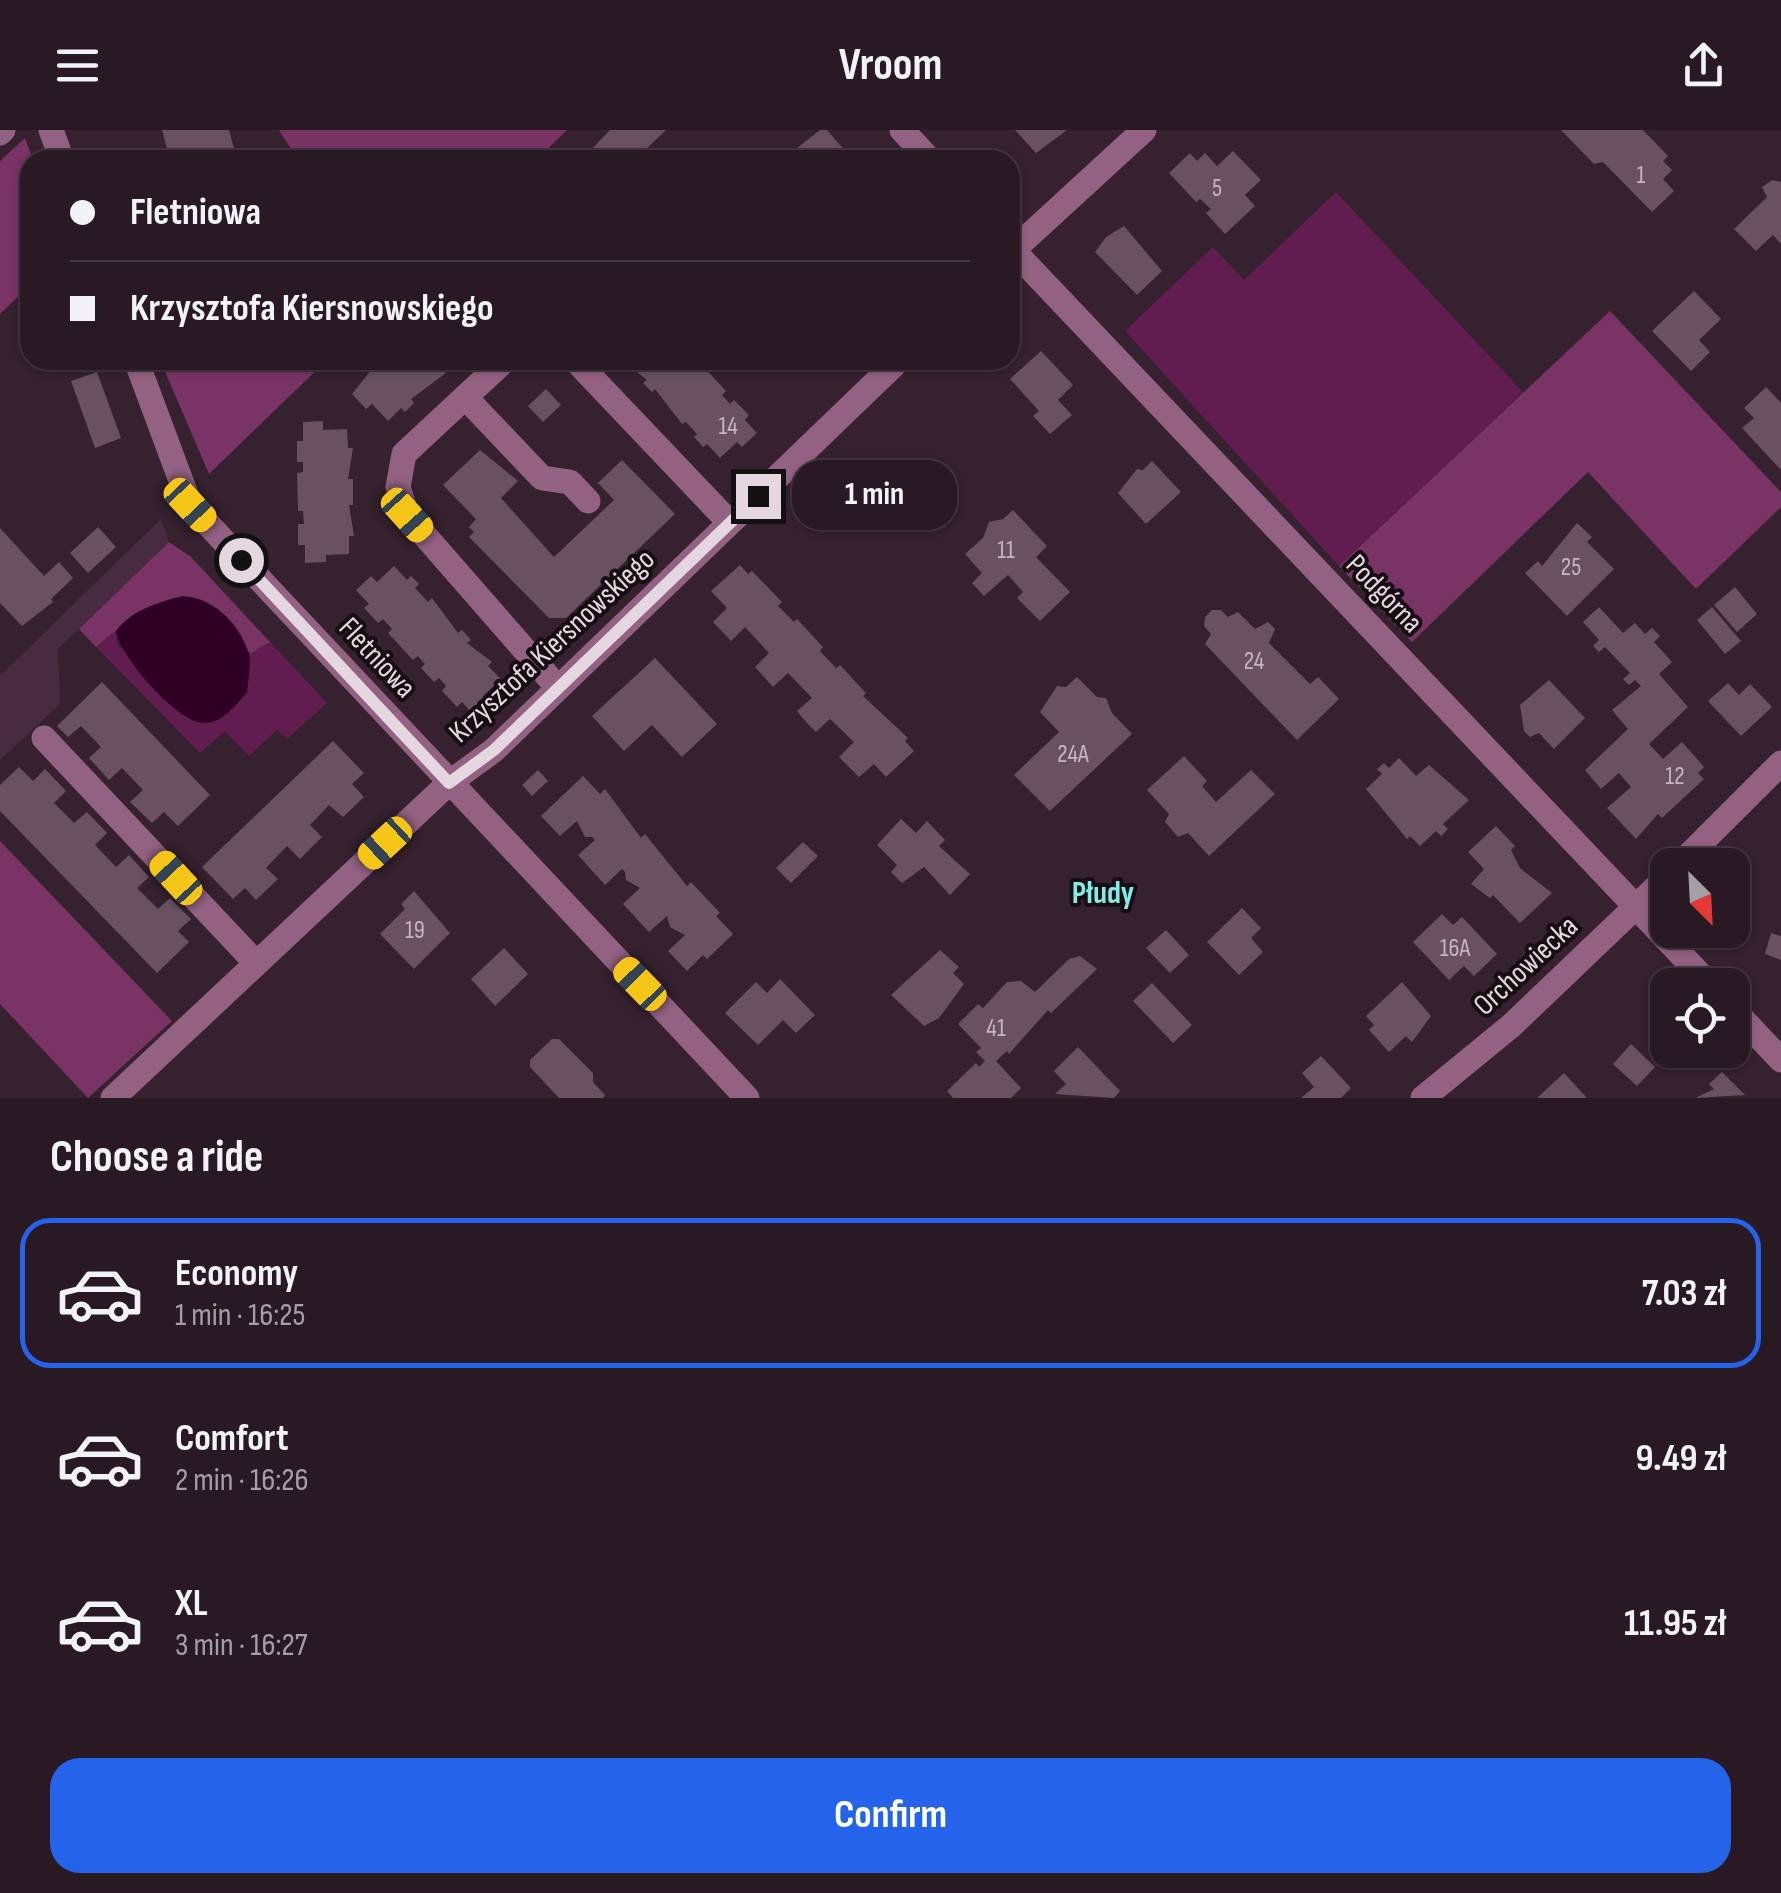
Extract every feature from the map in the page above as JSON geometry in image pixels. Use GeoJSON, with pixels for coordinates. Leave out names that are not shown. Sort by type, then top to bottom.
{"type":"FeatureCollection","features":[{"type":"Feature","properties":{"kind":"street"},"geometry":{"type":"LineString","coordinates":[[902,130],[921,150]]}},
{"type":"Feature","properties":{"kind":"street"},"geometry":{"type":"LineString","coordinates":[[1020,242],[1144,130]]}},
{"type":"Feature","properties":{"kind":"street","name":"Podgórna"},"geometry":{"type":"LineString","coordinates":[[1020,259],[1694,968]]}},
{"type":"Feature","properties":{"kind":"street","name":"Fletniowa"},"geometry":{"type":"LineString","coordinates":[[140,370],[190,505],[747,1098]]}},
{"type":"Feature","properties":{"kind":"street"},"geometry":{"type":"LineString","coordinates":[[494,370],[404,454],[398,486],[407,515],[558,688]]}},
{"type":"Feature","properties":{"kind":"street"},"geometry":{"type":"LineString","coordinates":[[585,370],[730,523]]}},
{"type":"Feature","properties":{"kind":"street","name":"Krzysztofa Kiersnowskiego"},"geometry":{"type":"LineString","coordinates":[[113,1098],[449,783],[494,750],[889,370]]}},
{"type":"Feature","properties":{"kind":"street"},"geometry":{"type":"LineString","coordinates":[[465,397],[542,478],[570,482],[588,500]]}},
{"type":"Feature","properties":{"kind":"street"},"geometry":{"type":"LineString","coordinates":[[44,738],[256,963]]}},
{"type":"Feature","properties":{"kind":"street"},"geometry":{"type":"LineString","coordinates":[[1696,848],[1781,763]]}},
{"type":"Feature","properties":{"kind":"street","name":"Orchowiecka"},"geometry":{"type":"LineString","coordinates":[[1423,1098],[1512,1025],[1650,893]]}},
{"type":"Feature","properties":{"kind":"street"},"geometry":{"type":"LineString","coordinates":[[1750,1027],[1781,1060]]}},
{"type":"Feature","properties":{"kind":"shaded area"},"geometry":{"type":"Polygon","coordinates":[[[279,130],[567,130],[546,150],[292,150],[279,130]]]}},
{"type":"Feature","properties":{"kind":"shaded area"},"geometry":{"type":"Polygon","coordinates":[[[25,138],[29,150],[20,150],[20,295],[0,314],[0,161],[25,138]]]}},
{"type":"Feature","properties":{"kind":"shaded area"},"geometry":{"type":"Polygon","coordinates":[[[1336,192],[1523,392],[1339,566],[1125,331],[1213,247],[1244,280],[1336,192]]]}},
{"type":"Feature","properties":{"kind":"shaded area"},"geometry":{"type":"Polygon","coordinates":[[[1610,311],[1781,492],[1781,507],[1696,589],[1588,472],[1412,642],[1339,566],[1610,311]]]}},
{"type":"Feature","properties":{"kind":"shaded area"},"geometry":{"type":"Polygon","coordinates":[[[164,370],[317,370],[209,474],[164,370]]]}},
{"type":"Feature","properties":{"kind":"shaded area"},"geometry":{"type":"Polygon","coordinates":[[[161,519],[169,542],[58,649],[60,704],[0,760],[0,676],[161,519]]]}},
{"type":"Feature","properties":{"kind":"shaded area"},"geometry":{"type":"Polygon","coordinates":[[[169,542],[191,557],[270,642],[250,654],[232,626],[214,608],[196,599],[179,598],[140,613],[96,647],[79,629],[169,542]]]}},
{"type":"Feature","properties":{"kind":"shaded area"},"geometry":{"type":"Polygon","coordinates":[[[183,596],[204,601],[223,613],[238,630],[249,655],[247,692],[229,712],[211,722],[193,720],[165,700],[127,656],[116,631],[138,612],[183,596]]]}},
{"type":"Feature","properties":{"kind":"shaded area"},"geometry":{"type":"Polygon","coordinates":[[[116,631],[118,646],[217,720],[247,692],[250,654],[270,642],[327,703],[287,739],[277,730],[249,756],[225,731],[200,753],[96,647],[116,631]]]}},
{"type":"Feature","properties":{"kind":"shaded area"},"geometry":{"type":"Polygon","coordinates":[[[0,841],[172,1021],[88,1098],[0,1004],[0,841]]]}},
{"type":"Feature","properties":{"kind":"building"},"geometry":{"type":"Polygon","coordinates":[[[162,130],[229,130],[234,150],[167,150],[162,130]]]}},
{"type":"Feature","properties":{"kind":"building"},"geometry":{"type":"Polygon","coordinates":[[[610,130],[666,130],[645,150],[591,150],[610,130]]]}},
{"type":"Feature","properties":{"kind":"building"},"geometry":{"type":"Polygon","coordinates":[[[820,130],[827,130],[844,150],[795,150],[820,130]]]}},
{"type":"Feature","properties":{"kind":"building"},"geometry":{"type":"Polygon","coordinates":[[[1015,130],[1067,130],[1036,153],[1015,130]]]}},
{"type":"Feature","properties":{"kind":"building"},"geometry":{"type":"Polygon","coordinates":[[[1561,130],[1643,130],[1668,156],[1663,161],[1672,170],[1663,179],[1674,191],[1652,212],[1603,162],[1594,164],[1561,130]]]}},
{"type":"Feature","properties":{"kind":"building"},"geometry":{"type":"Polygon","coordinates":[[[1233,151],[1261,180],[1245,195],[1255,206],[1225,234],[1206,213],[1211,209],[1200,199],[1196,202],[1169,173],[1190,153],[1197,161],[1205,153],[1217,166],[1233,151]]]}},
{"type":"Feature","properties":{"kind":"building"},"geometry":{"type":"Polygon","coordinates":[[[1772,180],[1781,182],[1781,244],[1773,235],[1756,251],[1734,229],[1767,197],[1762,187],[1772,180]]]}},
{"type":"Feature","properties":{"kind":"building"},"geometry":{"type":"Polygon","coordinates":[[[1124,226],[1162,271],[1137,295],[1095,252],[1106,237],[1124,226]]]}},
{"type":"Feature","properties":{"kind":"building"},"geometry":{"type":"Polygon","coordinates":[[[1694,291],[1721,319],[1699,340],[1710,352],[1691,371],[1652,331],[1694,291]]]}},
{"type":"Feature","properties":{"kind":"building"},"geometry":{"type":"Polygon","coordinates":[[[1041,351],[1073,385],[1058,400],[1072,415],[1050,434],[1033,416],[1039,411],[1010,379],[1041,351]]]}},
{"type":"Feature","properties":{"kind":"building"},"geometry":{"type":"Polygon","coordinates":[[[371,370],[446,373],[411,399],[414,403],[405,412],[401,408],[388,421],[372,404],[366,409],[352,394],[371,370]]]}},
{"type":"Feature","properties":{"kind":"building"},"geometry":{"type":"Polygon","coordinates":[[[634,370],[706,370],[726,391],[722,395],[730,404],[734,400],[749,415],[745,420],[757,433],[742,447],[737,442],[720,458],[707,444],[703,447],[694,437],[697,434],[686,422],[682,424],[655,389],[652,392],[643,383],[647,380],[634,370]]]}},
{"type":"Feature","properties":{"kind":"building"},"geometry":{"type":"Polygon","coordinates":[[[97,372],[121,438],[95,448],[71,381],[97,372]]]}},
{"type":"Feature","properties":{"kind":"building"},"geometry":{"type":"Polygon","coordinates":[[[1766,387],[1781,403],[1781,470],[1742,428],[1754,418],[1744,408],[1766,387]]]}},
{"type":"Feature","properties":{"kind":"building"},"geometry":{"type":"Polygon","coordinates":[[[546,389],[561,405],[543,422],[528,406],[546,389]]]}},
{"type":"Feature","properties":{"kind":"building"},"geometry":{"type":"Polygon","coordinates":[[[323,421],[323,430],[347,429],[348,448],[353,448],[348,479],[353,479],[353,505],[349,505],[354,536],[349,536],[349,554],[326,555],[326,562],[305,563],[305,545],[298,545],[298,524],[304,524],[303,511],[298,511],[297,473],[303,472],[303,462],[297,462],[297,441],[303,441],[303,422],[323,421]]]}},
{"type":"Feature","properties":{"kind":"building"},"geometry":{"type":"Polygon","coordinates":[[[480,450],[518,481],[501,498],[554,557],[614,500],[598,483],[622,460],[675,514],[566,618],[549,618],[469,537],[474,532],[469,527],[476,519],[443,485],[480,450]]]}},
{"type":"Feature","properties":{"kind":"building"},"geometry":{"type":"Polygon","coordinates":[[[1152,461],[1181,492],[1146,524],[1118,493],[1137,469],[1143,470],[1152,461]]]}},
{"type":"Feature","properties":{"kind":"building"},"geometry":{"type":"Polygon","coordinates":[[[1013,510],[1047,546],[1036,557],[1070,592],[1040,621],[1017,598],[1023,592],[1008,575],[984,596],[972,583],[982,573],[965,554],[983,538],[989,522],[1003,519],[1013,510]]]}},
{"type":"Feature","properties":{"kind":"building"},"geometry":{"type":"Polygon","coordinates":[[[1577,523],[1592,537],[1587,542],[1614,569],[1567,616],[1525,573],[1538,561],[1542,566],[1577,523]]]}},
{"type":"Feature","properties":{"kind":"building"},"geometry":{"type":"Polygon","coordinates":[[[98,527],[116,547],[88,573],[70,553],[98,527]]]}},
{"type":"Feature","properties":{"kind":"building"},"geometry":{"type":"Polygon","coordinates":[[[0,528],[44,576],[59,562],[73,578],[51,599],[53,602],[22,626],[0,603],[0,528]]]}},
{"type":"Feature","properties":{"kind":"building"},"geometry":{"type":"Polygon","coordinates":[[[740,565],[748,574],[752,571],[782,602],[778,606],[794,622],[797,619],[823,647],[820,651],[836,668],[840,665],[866,693],[863,696],[908,738],[905,741],[914,751],[886,777],[874,764],[859,777],[839,757],[854,742],[830,719],[816,732],[797,711],[812,698],[788,673],[773,687],[755,667],[769,653],[745,627],[731,641],[713,622],[727,608],[711,591],[740,565]]]}},
{"type":"Feature","properties":{"kind":"building"},"geometry":{"type":"Polygon","coordinates":[[[394,566],[407,580],[411,576],[419,584],[415,588],[428,602],[432,598],[458,633],[462,630],[471,640],[467,643],[492,662],[488,666],[501,679],[483,696],[489,702],[474,715],[462,702],[457,707],[442,691],[446,686],[439,678],[434,682],[421,668],[425,664],[418,656],[413,660],[388,633],[392,629],[383,619],[378,623],[364,608],[369,604],[356,590],[371,576],[377,582],[394,566]]]}},
{"type":"Feature","properties":{"kind":"building"},"geometry":{"type":"Polygon","coordinates":[[[1735,587],[1757,614],[1737,632],[1714,605],[1735,587]]]}},
{"type":"Feature","properties":{"kind":"building"},"geometry":{"type":"Polygon","coordinates":[[[1599,607],[1623,633],[1635,623],[1645,634],[1652,628],[1660,636],[1654,642],[1672,662],[1659,674],[1688,707],[1649,744],[1663,759],[1682,742],[1704,767],[1698,773],[1704,779],[1662,818],[1658,814],[1636,839],[1607,808],[1631,787],[1619,773],[1601,789],[1585,770],[1628,729],[1612,710],[1641,686],[1635,680],[1629,685],[1623,679],[1630,673],[1605,647],[1599,652],[1593,646],[1599,640],[1583,622],[1599,607]]]}},
{"type":"Feature","properties":{"kind":"building"},"geometry":{"type":"Polygon","coordinates":[[[1712,607],[1741,641],[1725,654],[1697,620],[1712,607]]]}},
{"type":"Feature","properties":{"kind":"building"},"geometry":{"type":"Polygon","coordinates":[[[1212,610],[1221,610],[1228,617],[1238,612],[1255,629],[1268,622],[1275,629],[1269,643],[1310,684],[1318,677],[1339,699],[1297,740],[1205,644],[1211,634],[1204,626],[1205,617],[1212,610]]]}},
{"type":"Feature","properties":{"kind":"building"},"geometry":{"type":"Polygon","coordinates":[[[655,658],[717,724],[682,757],[652,725],[624,751],[592,716],[655,658]]]}},
{"type":"Feature","properties":{"kind":"building"},"geometry":{"type":"Polygon","coordinates":[[[1077,677],[1097,697],[1106,698],[1112,713],[1132,734],[1050,811],[1014,775],[1059,732],[1040,712],[1057,686],[1066,687],[1077,677]]]}},
{"type":"Feature","properties":{"kind":"building"},"geometry":{"type":"Polygon","coordinates":[[[1549,680],[1585,718],[1554,749],[1539,733],[1530,737],[1524,731],[1520,705],[1549,680]]]}},
{"type":"Feature","properties":{"kind":"building"},"geometry":{"type":"Polygon","coordinates":[[[102,682],[210,795],[178,826],[164,812],[152,823],[130,802],[143,790],[122,768],[109,780],[89,758],[101,747],[81,726],[68,737],[57,726],[102,682]]]}},
{"type":"Feature","properties":{"kind":"building"},"geometry":{"type":"Polygon","coordinates":[[[1728,683],[1739,695],[1750,684],[1772,707],[1741,736],[1708,701],[1728,683]]]}},
{"type":"Feature","properties":{"kind":"building"},"geometry":{"type":"Polygon","coordinates":[[[333,741],[364,773],[352,784],[364,797],[343,817],[329,805],[310,825],[322,837],[300,859],[287,846],[266,868],[278,879],[256,900],[245,888],[233,899],[202,867],[333,741]]]}},
{"type":"Feature","properties":{"kind":"building"},"geometry":{"type":"Polygon","coordinates":[[[1184,756],[1207,781],[1202,786],[1216,802],[1251,770],[1275,794],[1209,856],[1188,833],[1178,837],[1165,822],[1169,814],[1147,790],[1184,756]]]}},
{"type":"Feature","properties":{"kind":"building"},"geometry":{"type":"Polygon","coordinates":[[[1399,758],[1416,776],[1429,765],[1469,800],[1443,824],[1448,829],[1441,836],[1436,831],[1420,846],[1410,836],[1407,839],[1366,789],[1382,774],[1377,769],[1384,763],[1389,768],[1399,758]]]}},
{"type":"Feature","properties":{"kind":"building"},"geometry":{"type":"Polygon","coordinates":[[[19,767],[33,781],[45,769],[66,791],[54,803],[74,823],[87,812],[107,833],[95,845],[116,867],[129,855],[149,877],[137,888],[158,909],[170,898],[191,919],[178,931],[189,942],[157,973],[0,811],[0,785],[19,767]]]}},
{"type":"Feature","properties":{"kind":"building"},"geometry":{"type":"Polygon","coordinates":[[[538,770],[548,781],[532,796],[522,785],[538,770]]]}},
{"type":"Feature","properties":{"kind":"building"},"geometry":{"type":"Polygon","coordinates":[[[583,776],[600,794],[605,789],[641,838],[645,834],[687,886],[691,882],[720,913],[716,916],[733,934],[707,959],[703,955],[687,971],[668,951],[685,935],[670,927],[667,916],[649,932],[623,904],[640,888],[626,880],[622,869],[605,885],[578,855],[595,840],[585,837],[577,821],[560,836],[541,816],[583,776]]]}},
{"type":"Feature","properties":{"kind":"building"},"geometry":{"type":"Polygon","coordinates":[[[901,819],[916,833],[927,821],[945,840],[939,846],[970,874],[950,895],[924,867],[902,883],[891,872],[897,865],[877,845],[901,819]]]}},
{"type":"Feature","properties":{"kind":"building"},"geometry":{"type":"Polygon","coordinates":[[[1496,826],[1515,846],[1511,850],[1520,868],[1552,893],[1520,923],[1493,895],[1490,898],[1471,884],[1484,869],[1468,852],[1496,826]]]}},
{"type":"Feature","properties":{"kind":"building"},"geometry":{"type":"Polygon","coordinates":[[[803,842],[818,856],[791,883],[776,868],[803,842]]]}},
{"type":"Feature","properties":{"kind":"building"},"geometry":{"type":"Polygon","coordinates":[[[414,891],[450,933],[414,969],[380,934],[405,909],[401,904],[414,891]]]}},
{"type":"Feature","properties":{"kind":"building"},"geometry":{"type":"Polygon","coordinates":[[[1242,908],[1261,928],[1251,938],[1263,952],[1239,975],[1207,942],[1242,908]]]}},
{"type":"Feature","properties":{"kind":"building"},"geometry":{"type":"Polygon","coordinates":[[[1442,914],[1453,925],[1462,917],[1497,954],[1474,976],[1464,966],[1449,980],[1413,942],[1442,914]]]}},
{"type":"Feature","properties":{"kind":"building"},"geometry":{"type":"Polygon","coordinates":[[[1166,930],[1189,955],[1170,973],[1146,948],[1166,930]]]}},
{"type":"Feature","properties":{"kind":"building"},"geometry":{"type":"Polygon","coordinates":[[[1771,933],[1781,936],[1781,960],[1765,954],[1771,933]]]}},
{"type":"Feature","properties":{"kind":"building"},"geometry":{"type":"Polygon","coordinates":[[[504,948],[528,974],[495,1006],[471,979],[504,948]]]}},
{"type":"Feature","properties":{"kind":"building"},"geometry":{"type":"Polygon","coordinates":[[[940,950],[959,967],[953,973],[964,984],[939,1018],[924,1026],[891,995],[940,950]]]}},
{"type":"Feature","properties":{"kind":"building"},"geometry":{"type":"Polygon","coordinates":[[[1080,956],[1097,969],[1051,1013],[1048,1010],[1009,1054],[1007,1051],[996,1061],[1021,1088],[1011,1098],[953,1098],[947,1091],[976,1063],[979,1067],[985,1061],[976,1052],[981,1048],[958,1024],[978,1004],[983,1008],[1007,982],[1021,981],[1035,992],[1069,959],[1080,956]]]}},
{"type":"Feature","properties":{"kind":"building"},"geometry":{"type":"Polygon","coordinates":[[[780,979],[815,1015],[796,1033],[783,1020],[758,1045],[725,1013],[756,982],[767,993],[780,979]]]}},
{"type":"Feature","properties":{"kind":"building"},"geometry":{"type":"Polygon","coordinates":[[[1402,982],[1431,1016],[1412,1042],[1406,1036],[1389,1052],[1369,1030],[1374,1025],[1366,1016],[1402,982]]]}},
{"type":"Feature","properties":{"kind":"building"},"geometry":{"type":"Polygon","coordinates":[[[1152,983],[1192,1025],[1173,1043],[1133,1001],[1152,983]]]}},
{"type":"Feature","properties":{"kind":"building"},"geometry":{"type":"Polygon","coordinates":[[[552,1039],[559,1039],[593,1073],[593,1082],[605,1095],[603,1098],[559,1098],[530,1067],[530,1060],[552,1039]]]}},
{"type":"Feature","properties":{"kind":"building"},"geometry":{"type":"Polygon","coordinates":[[[1631,1044],[1654,1068],[1637,1086],[1613,1064],[1631,1044]]]}},
{"type":"Feature","properties":{"kind":"building"},"geometry":{"type":"Polygon","coordinates":[[[1078,1047],[1120,1091],[1114,1098],[1055,1094],[1066,1084],[1054,1071],[1078,1047]]]}},
{"type":"Feature","properties":{"kind":"building"},"geometry":{"type":"Polygon","coordinates":[[[1321,1056],[1351,1088],[1341,1098],[1301,1098],[1314,1087],[1302,1073],[1321,1056]]]}},
{"type":"Feature","properties":{"kind":"building"},"geometry":{"type":"Polygon","coordinates":[[[1722,1072],[1745,1095],[1695,1098],[1714,1089],[1709,1084],[1722,1072]]]}},
{"type":"Feature","properties":{"kind":"building"},"geometry":{"type":"Polygon","coordinates":[[[1564,1073],[1587,1098],[1537,1098],[1564,1073]]]}},
{"type":"Feature","properties":{"kind":"district","name":"Płudy"},"geometry":{"type":"Point","coordinates":[1103,893]}},
{"type":"Feature","properties":{"kind":"route"},"geometry":{"type":"LineString","coordinates":[[241,560],[449,783],[494,750],[758,496]]}}]}
